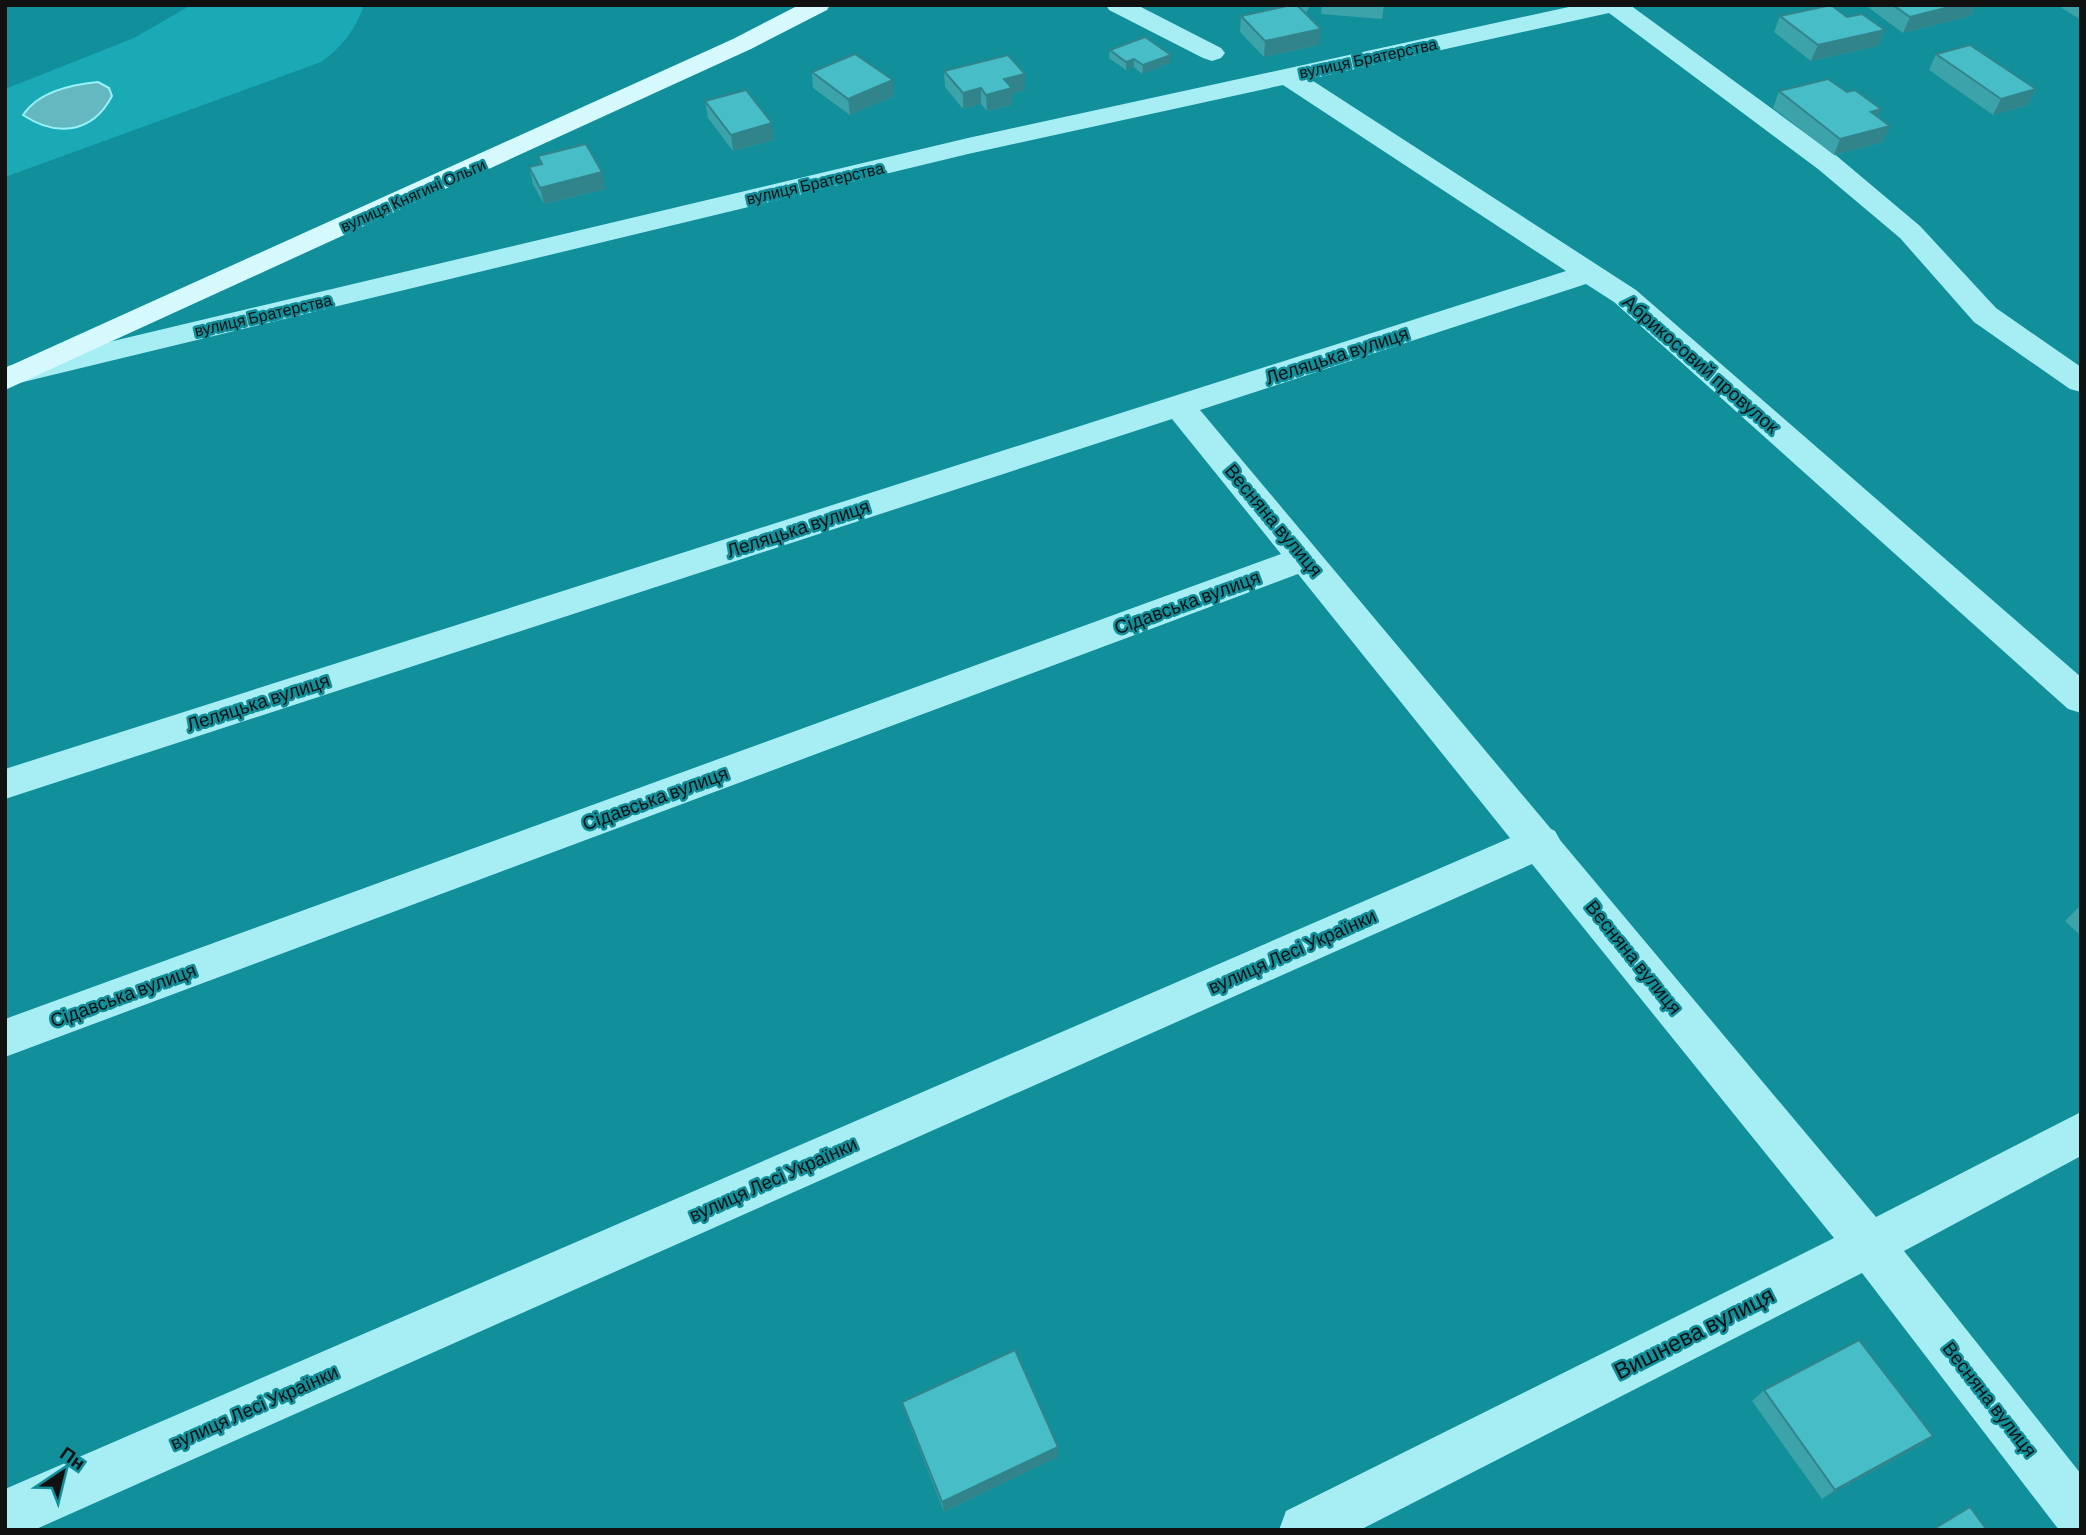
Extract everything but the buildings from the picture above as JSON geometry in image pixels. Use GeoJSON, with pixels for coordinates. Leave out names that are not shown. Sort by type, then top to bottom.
{"type":"FeatureCollection","features":[{"type":"Feature","properties":{"kind":"street","name":"вулиця Княгині Ольги"},"geometry":{"type":"LineString","coordinates":[[12,377],[742,44],[818,5]]}},
{"type":"Feature","properties":{"kind":"street"},"geometry":{"type":"LineString","coordinates":[[1118,5],[1212,53]]}},
{"type":"Feature","properties":{"kind":"street","name":"вулиця Братерства"},"geometry":{"type":"LineString","coordinates":[[12,377],[955,150],[1286,75],[1614,5]]}},
{"type":"Feature","properties":{"kind":"street"},"geometry":{"type":"LineString","coordinates":[[1614,5],[1828,163],[1910,232],[1985,314],[2081,382]]}},
{"type":"Feature","properties":{"kind":"street","name":"Абрикосовий провулок"},"geometry":{"type":"LineString","coordinates":[[1286,75],[1625,296],[2081,699]]}},
{"type":"Feature","properties":{"kind":"street","name":"Леляцька вулиця"},"geometry":{"type":"LineString","coordinates":[[5,784],[1590,273]]}},
{"type":"Feature","properties":{"kind":"street","name":"Весняна вулиця"},"geometry":{"type":"LineString","coordinates":[[1179,406],[1541,842],[1869,1245],[2081,1516]]}},
{"type":"Feature","properties":{"kind":"street","name":"Сідавська вулиця"},"geometry":{"type":"LineString","coordinates":[[5,1038],[1305,558]]}},
{"type":"Feature","properties":{"kind":"street","name":"вулиця Лесі Українки"},"geometry":{"type":"LineString","coordinates":[[5,1516],[1541,842]]}},
{"type":"Feature","properties":{"kind":"street","name":"Вишнева вулиця"},"geometry":{"type":"LineString","coordinates":[[1305,1530],[1869,1245],[2081,1133]]}},
{"type":"Feature","properties":{"kind":"shaded area"},"geometry":{"type":"Polygon","coordinates":[[[191,5],[364,5],[347,37],[321,62],[5,177],[5,89],[134,38],[191,5]]]}},
{"type":"Feature","properties":{"kind":"shaded area"},"geometry":{"type":"Polygon","coordinates":[[[98,82],[109,88],[112,96],[104,109],[84,125],[60,129],[48,127],[23,115],[38,100],[56,91],[98,82]]]}}]}
